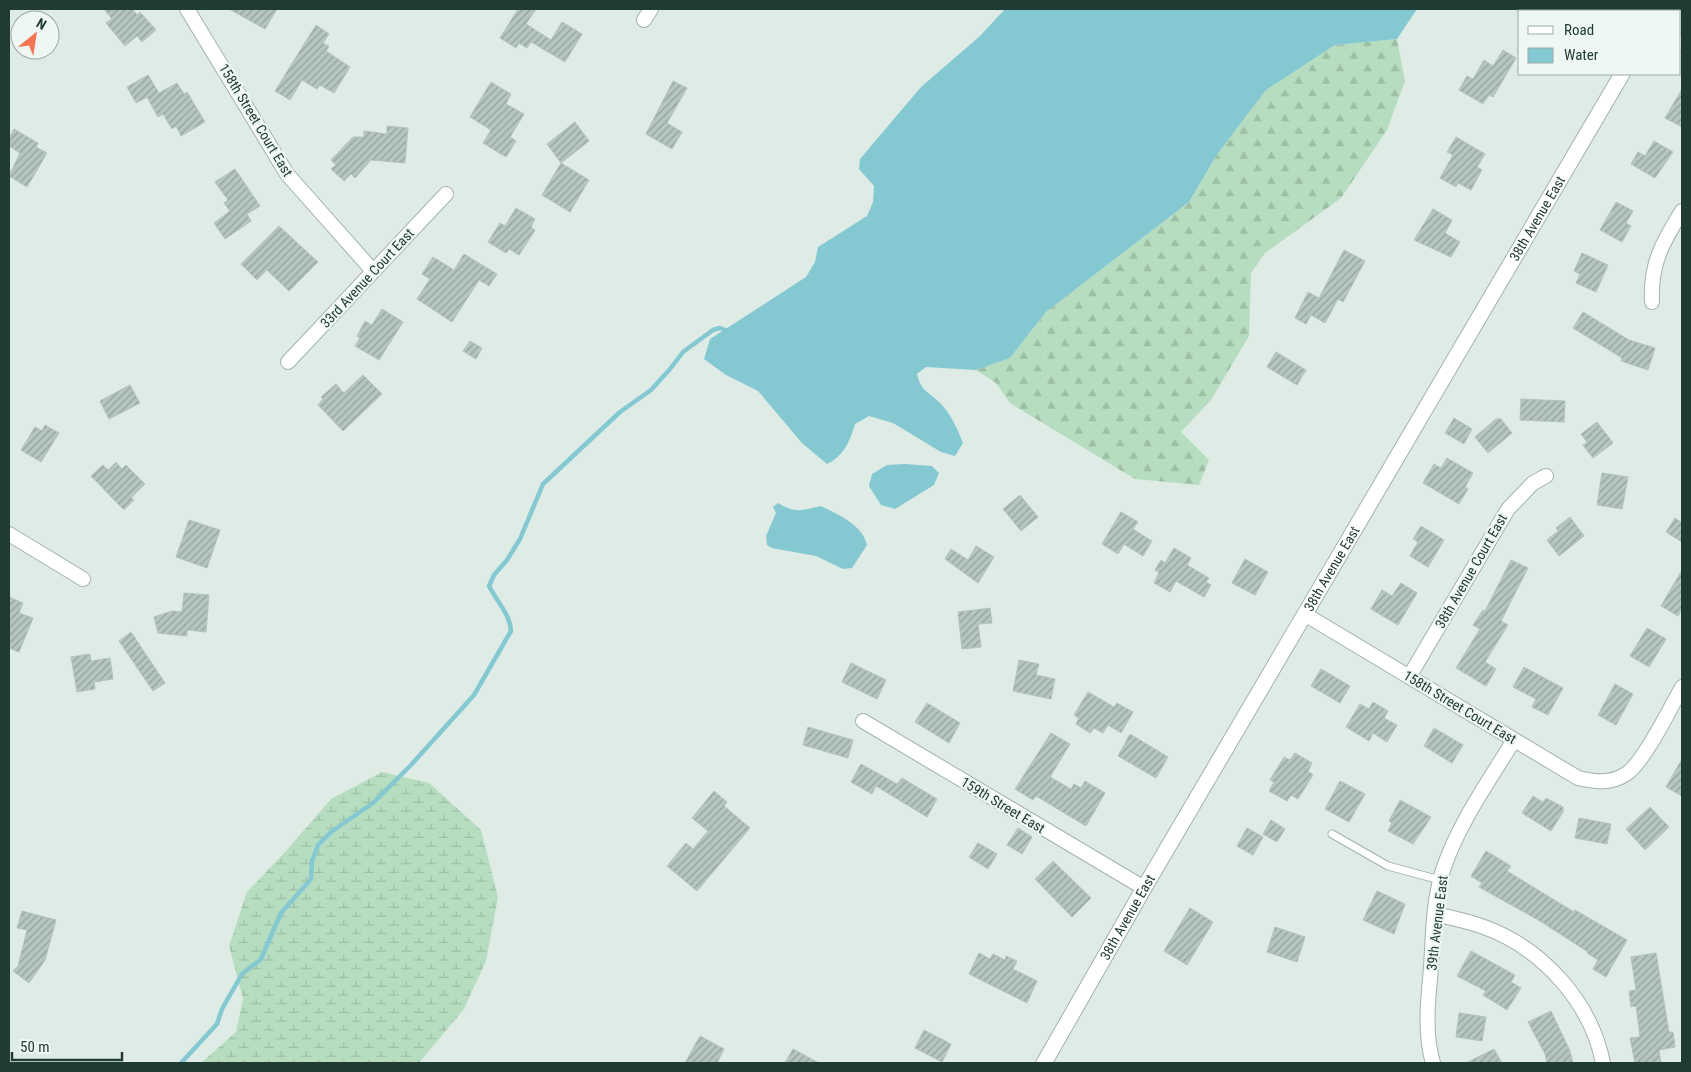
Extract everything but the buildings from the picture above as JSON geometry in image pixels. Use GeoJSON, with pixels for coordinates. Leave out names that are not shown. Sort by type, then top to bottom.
{"type":"FeatureCollection","features":[{"type":"Feature","properties":{"kind":"street","name":"158th Street Court East"},"geometry":{"type":"LineString","coordinates":[[187,9],[287,174],[373,270]]}},
{"type":"Feature","properties":{"kind":"street","name":"38th Avenue East"},"geometry":{"type":"LineString","coordinates":[[1044,1063],[1144,888],[1621,75]]}},
{"type":"Feature","properties":{"kind":"street","name":"33rd Avenue Court East"},"geometry":{"type":"LineString","coordinates":[[288,362],[446,194]]}},
{"type":"Feature","properties":{"kind":"street"},"geometry":{"type":"LineString","coordinates":[[1652,302],[1656,260],[1660,247],[1682,211]]}},
{"type":"Feature","properties":{"kind":"street","name":"38th Avenue Court East"},"geometry":{"type":"LineString","coordinates":[[1409,677],[1508,509],[1533,483],[1546,476]]}},
{"type":"Feature","properties":{"kind":"street"},"geometry":{"type":"LineString","coordinates":[[9,534],[83,579]]}},
{"type":"Feature","properties":{"kind":"street","name":"158th Street Court East"},"geometry":{"type":"LineString","coordinates":[[1306,615],[1578,778],[1602,782],[1620,778],[1632,770],[1682,687]]}},
{"type":"Feature","properties":{"kind":"street","name":"159th Street East"},"geometry":{"type":"LineString","coordinates":[[863,721],[1144,888]]}},
{"type":"Feature","properties":{"kind":"street","name":"39th Avenue East"},"geometry":{"type":"LineString","coordinates":[[1433,1063],[1429,1050],[1428,1002],[1440,880],[1449,854],[1462,827],[1514,740]]}},
{"type":"Feature","properties":{"kind":"street"},"geometry":{"type":"LineString","coordinates":[[1436,914],[1486,927],[1506,937],[1548,966],[1565,984],[1581,1006],[1596,1038],[1603,1063]]}},
{"type":"Feature","properties":{"kind":"lane"},"geometry":{"type":"LineString","coordinates":[[1332,834],[1388,866],[1440,880]]}},
{"type":"Feature","properties":{"kind":"green space"},"geometry":{"type":"Polygon","coordinates":[[[1397,39],[1405,81],[1387,130],[1341,198],[1265,253],[1251,273],[1249,336],[1211,400],[1181,432],[1209,460],[1199,485],[1135,479],[1010,403],[996,383],[976,370],[1010,358],[1046,312],[1189,202],[1216,156],[1266,90],[1335,45],[1397,39]]]}},
{"type":"Feature","properties":{"kind":"green space"},"geometry":{"type":"Polygon","coordinates":[[[382,772],[429,783],[481,830],[498,897],[486,961],[464,1009],[419,1063],[201,1063],[236,1032],[243,999],[229,946],[247,892],[331,799],[382,772]]]}},
{"type":"Feature","properties":{"kind":"water"},"geometry":{"type":"Polygon","coordinates":[[[1005,9],[1417,9],[1397,39],[1335,45],[1266,90],[1216,156],[1189,202],[1046,312],[1010,358],[976,370],[926,367],[917,374],[921,385],[939,401],[957,428],[963,443],[955,456],[941,452],[893,423],[869,416],[855,424],[846,447],[838,457],[827,464],[802,443],[758,391],[726,375],[704,359],[710,339],[806,277],[815,262],[818,247],[867,216],[873,202],[874,186],[859,169],[860,159],[921,87],[980,36],[1005,9]]]}},
{"type":"Feature","properties":{"kind":"water"},"geometry":{"type":"Polygon","coordinates":[[[887,465],[932,466],[939,473],[934,485],[895,509],[881,505],[869,486],[872,474],[887,465]]]}},
{"type":"Feature","properties":{"kind":"water"},"geometry":{"type":"Polygon","coordinates":[[[778,503],[795,510],[821,506],[855,526],[865,538],[867,545],[852,568],[843,569],[816,556],[772,548],[767,545],[766,536],[776,513],[773,507],[778,503]]]}},
{"type":"Feature","properties":{"kind":"waterway"},"geometry":{"type":"LineString","coordinates":[[181,1063],[217,1024],[222,1009],[242,974],[261,959],[281,913],[311,879],[312,861],[318,845],[331,832],[373,803],[411,765],[474,695],[511,631],[506,614],[489,586],[494,575],[507,560],[520,539],[543,484],[620,412],[651,390],[683,352],[713,330],[720,328],[728,331]]}}]}
